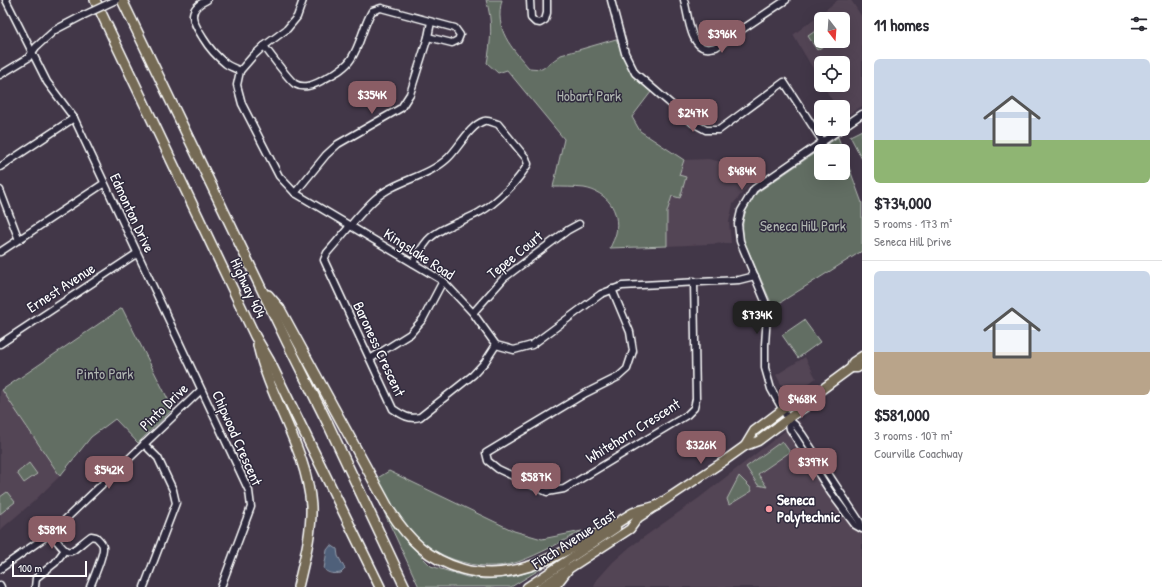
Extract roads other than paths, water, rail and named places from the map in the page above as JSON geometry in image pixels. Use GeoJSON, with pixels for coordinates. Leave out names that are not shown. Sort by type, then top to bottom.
{"type":"FeatureCollection","features":[{"type":"Feature","properties":{"kind":"highway","name":"Highway 404"},"geometry":{"type":"LineString","coordinates":[[95,0],[255,336],[269,360],[380,587]]}},
{"type":"Feature","properties":{"kind":"highway","name":"Highway 404"},"geometry":{"type":"LineString","coordinates":[[122,0],[328,424],[405,587]]}},
{"type":"Feature","properties":{"kind":"highway"},"geometry":{"type":"LineString","coordinates":[[262,288],[280,309],[390,512],[402,530],[416,544],[432,556],[452,566],[470,571],[492,573],[529,568],[569,549],[632,514],[656,506]]}},
{"type":"Feature","properties":{"kind":"highway"},"geometry":{"type":"LineString","coordinates":[[255,336],[262,365],[298,448],[307,480],[311,507],[309,539],[298,587]]}},
{"type":"Feature","properties":{"kind":"highway"},"geometry":{"type":"LineString","coordinates":[[554,587],[568,569]]}},
{"type":"Feature","properties":{"kind":"main road","name":"Finch Avenue East"},"geometry":{"type":"LineString","coordinates":[[527,587],[626,522],[638,518],[744,446],[758,441],[810,404],[816,393],[851,368],[854,362],[862,356]]}},
{"type":"Feature","properties":{"kind":"main road","name":"Finch Avenue East"},"geometry":{"type":"LineString","coordinates":[[851,368],[857,368],[862,365]]}},
{"type":"Feature","properties":{"kind":"main road","name":"Finch Avenue East"},"geometry":{"type":"LineString","coordinates":[[744,446],[754,431],[782,410],[804,395],[816,393]]}},
{"type":"Feature","properties":{"kind":"main road","name":"Finch Avenue East"},"geometry":{"type":"LineString","coordinates":[[541,587],[630,528],[638,518]]}},
{"type":"Feature","properties":{"kind":"street","name":"Edmonton Drive"},"geometry":{"type":"LineString","coordinates":[[6,0],[46,82],[74,118],[136,254],[201,390]]}},
{"type":"Feature","properties":{"kind":"street"},"geometry":{"type":"LineString","coordinates":[[0,75],[28,58],[31,53],[55,30],[116,0]]}},
{"type":"Feature","properties":{"kind":"street"},"geometry":{"type":"LineString","coordinates":[[207,0],[196,6],[193,13],[193,22],[211,51],[226,64],[240,71],[264,46],[287,29],[297,17],[303,0]]}},
{"type":"Feature","properties":{"kind":"street"},"geometry":{"type":"LineString","coordinates":[[530,0],[532,18],[535,22],[540,23],[545,20],[547,13],[547,0]]}},
{"type":"Feature","properties":{"kind":"street"},"geometry":{"type":"LineString","coordinates":[[611,0],[625,53],[635,73],[693,123],[706,130],[719,130],[784,82],[823,142]]}},
{"type":"Feature","properties":{"kind":"street"},"geometry":{"type":"LineString","coordinates":[[684,0],[693,38],[705,49],[716,47],[786,0]]}},
{"type":"Feature","properties":{"kind":"street"},"geometry":{"type":"LineString","coordinates":[[264,46],[294,83],[302,87],[314,85],[341,70],[351,60],[359,44],[367,19],[372,11],[381,8],[455,28],[460,35],[458,40],[452,43],[428,37]]}},
{"type":"Feature","properties":{"kind":"street"},"geometry":{"type":"LineString","coordinates":[[295,193],[326,155],[338,144],[401,108],[410,94],[428,37],[431,22]]}},
{"type":"Feature","properties":{"kind":"street","name":"Kingslake Road"},"geometry":{"type":"LineString","coordinates":[[240,71],[238,85],[242,104],[278,176],[295,193],[443,281],[473,313],[496,345]]}},
{"type":"Feature","properties":{"kind":"street"},"geometry":{"type":"LineString","coordinates":[[850,122],[862,114]]}},
{"type":"Feature","properties":{"kind":"street"},"geometry":{"type":"LineString","coordinates":[[0,167],[74,118]]}},
{"type":"Feature","properties":{"kind":"street"},"geometry":{"type":"LineString","coordinates":[[350,226],[375,199],[392,188],[434,169],[448,158],[474,127],[484,121],[498,124],[526,158],[528,164],[524,172],[499,198],[482,212],[444,230],[429,239],[413,263]]}},
{"type":"Feature","properties":{"kind":"street"},"geometry":{"type":"LineString","coordinates":[[831,136],[754,189],[741,211],[738,224],[740,241],[765,301],[767,314],[765,368],[771,389],[788,419],[790,429],[827,487],[855,525],[862,529]]}},
{"type":"Feature","properties":{"kind":"street"},"geometry":{"type":"LineString","coordinates":[[0,252],[104,184]]}},
{"type":"Feature","properties":{"kind":"street"},"geometry":{"type":"LineString","coordinates":[[0,190],[19,240]]}},
{"type":"Feature","properties":{"kind":"street","name":"Tepee Court"},"geometry":{"type":"LineString","coordinates":[[473,313],[504,278],[568,230],[579,224]]}},
{"type":"Feature","properties":{"kind":"street","name":"Baroness Crescent"},"geometry":{"type":"LineString","coordinates":[[350,226],[327,253],[324,260],[393,409],[403,416],[413,419],[420,417],[473,376],[485,362],[496,345]]}},
{"type":"Feature","properties":{"kind":"street","name":"Ernest Avenue"},"geometry":{"type":"LineString","coordinates":[[0,344],[136,254]]}},
{"type":"Feature","properties":{"kind":"street"},"geometry":{"type":"LineString","coordinates":[[496,345],[514,350],[532,345],[601,294],[622,286],[694,281],[739,280],[755,276]]}},
{"type":"Feature","properties":{"kind":"street"},"geometry":{"type":"LineString","coordinates":[[370,359],[410,334],[423,319],[443,281]]}},
{"type":"Feature","properties":{"kind":"street","name":"Whitehorn Crescent"},"geometry":{"type":"LineString","coordinates":[[612,289],[630,332],[634,351],[627,368],[618,378],[586,393],[486,453],[488,461],[498,469],[547,492],[564,489],[687,415],[694,408],[696,399],[694,281]]}},
{"type":"Feature","properties":{"kind":"street","name":"Pinto Drive"},"geometry":{"type":"LineString","coordinates":[[0,568],[51,533],[201,390]]}},
{"type":"Feature","properties":{"kind":"street","name":"Chipwood Crescent"},"geometry":{"type":"LineString","coordinates":[[201,390],[248,491],[251,507],[221,587]]}},
{"type":"Feature","properties":{"kind":"street"},"geometry":{"type":"LineString","coordinates":[[144,444],[158,458],[173,490],[176,503],[144,587]]}},
{"type":"Feature","properties":{"kind":"street"},"geometry":{"type":"LineString","coordinates":[[51,533],[64,550],[68,552],[74,550],[91,536],[96,537],[100,541],[103,548],[102,556],[90,587]]}},
{"type":"Feature","properties":{"kind":"street"},"geometry":{"type":"LineString","coordinates":[[35,587],[36,578],[55,563],[64,550]]}},
{"type":"Feature","properties":{"kind":"water"},"geometry":{"type":"Polygon","coordinates":[[[331,545],[337,549],[338,556],[345,569],[341,573],[336,574],[328,572],[324,569],[327,550],[331,545]]]}},
{"type":"Feature","properties":{"kind":"place","name":"Seneca Polytechnic"},"geometry":{"type":"Point","coordinates":[769,509]}},
{"type":"Feature","properties":{"kind":"park label","name":"Hobart Park"},"geometry":{"type":"Point","coordinates":[589,96]}},
{"type":"Feature","properties":{"kind":"park label","name":"Seneca Hill Park"},"geometry":{"type":"Point","coordinates":[803,226]}},
{"type":"Feature","properties":{"kind":"park label","name":"Pinto Park"},"geometry":{"type":"Point","coordinates":[105,374]}}]}
